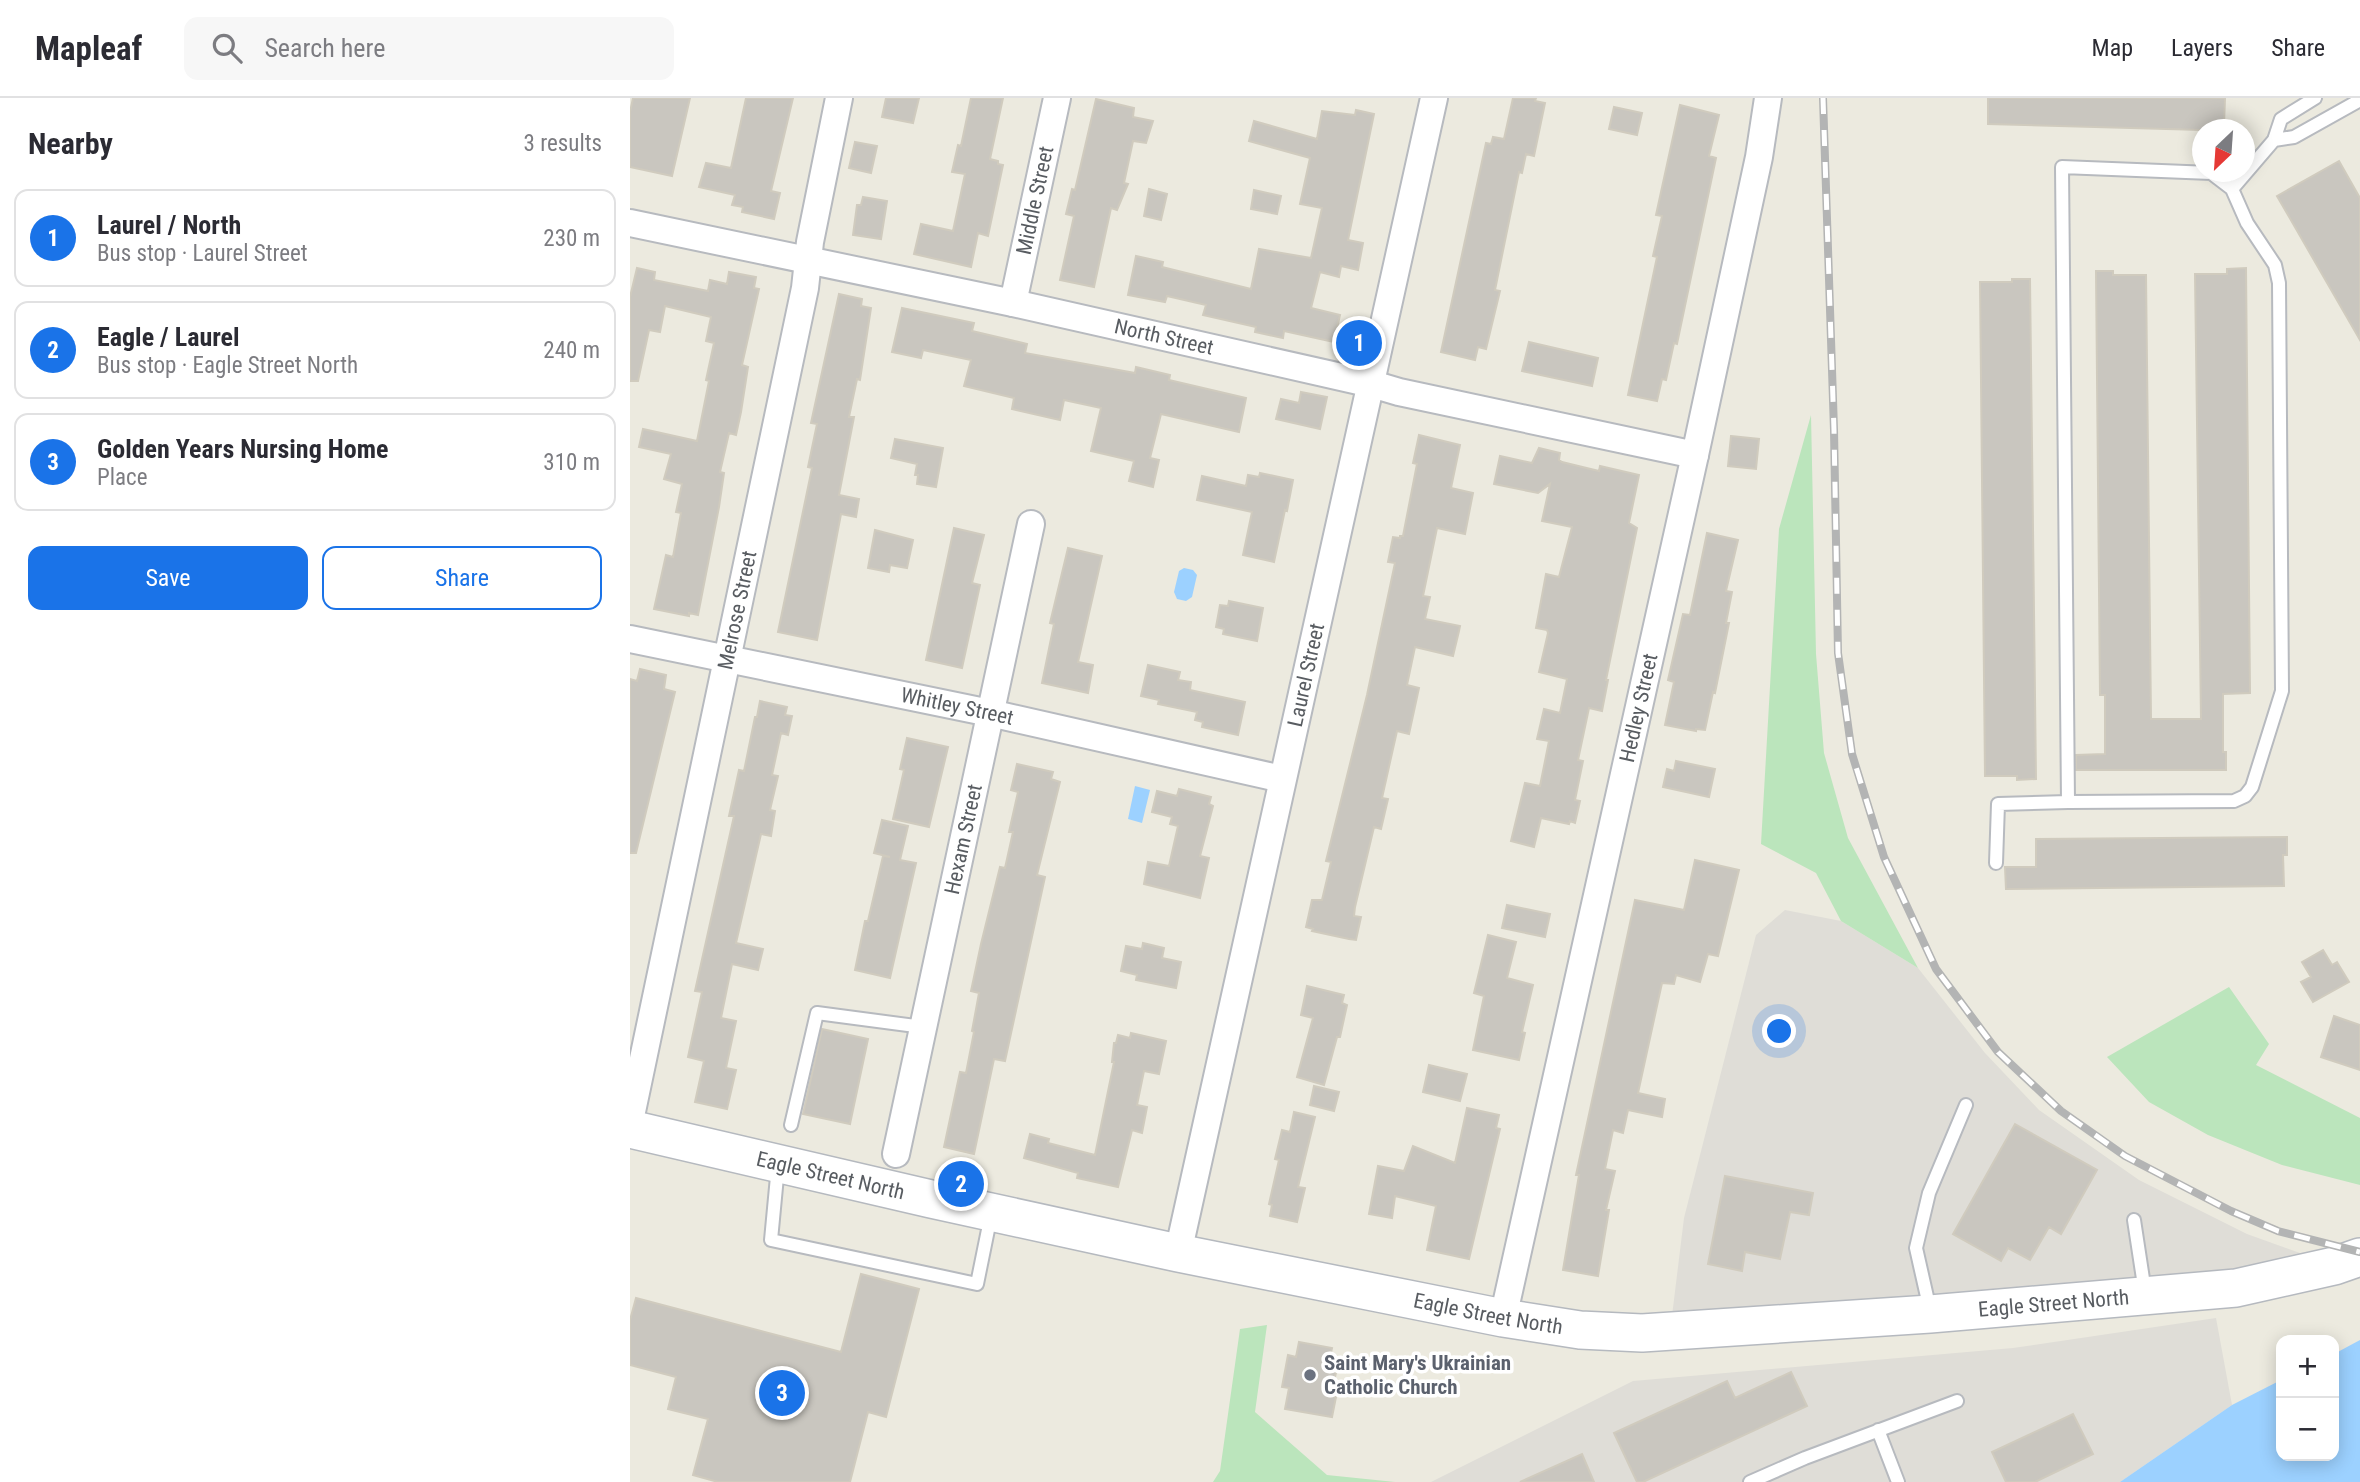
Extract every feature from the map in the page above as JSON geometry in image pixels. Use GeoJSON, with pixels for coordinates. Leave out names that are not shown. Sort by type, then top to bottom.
{"type":"FeatureCollection","features":[{"type":"Feature","properties":{"kind":"main road","name":"Eagle Street North"},"geometry":{"type":"LineString","coordinates":[[630,1129],[1178,1253],[1503,1318],[1580,1330],[1642,1332],[1930,1314],[2236,1288],[2334,1266],[2360,1257]]}},
{"type":"Feature","properties":{"kind":"street","name":"Melrose Street"},"geometry":{"type":"LineString","coordinates":[[630,1121],[805,288],[839,98]]}},
{"type":"Feature","properties":{"kind":"street","name":"Middle Street"},"geometry":{"type":"LineString","coordinates":[[1013,303],[1057,98]]}},
{"type":"Feature","properties":{"kind":"street","name":"Laurel Street"},"geometry":{"type":"LineString","coordinates":[[1178,1253],[1434,98]]}},
{"type":"Feature","properties":{"kind":"street","name":"Hedley Street"},"geometry":{"type":"LineString","coordinates":[[1503,1318],[1695,456],[1759,158],[1768,98]]}},
{"type":"Feature","properties":{"kind":"street","name":"North Street"},"geometry":{"type":"LineString","coordinates":[[630,223],[1013,303],[1412,395],[1695,456]]}},
{"type":"Feature","properties":{"kind":"street","name":"Hexam Street"},"geometry":{"type":"LineString","coordinates":[[896,1154],[1031,524]]}},
{"type":"Feature","properties":{"kind":"street","name":"Whitley Street"},"geometry":{"type":"LineString","coordinates":[[630,639],[990,713],[1282,779]]}},
{"type":"Feature","properties":{"kind":"lane"},"geometry":{"type":"LineString","coordinates":[[2232,190],[2274,140],[2281,119],[2315,98]]}},
{"type":"Feature","properties":{"kind":"lane"},"geometry":{"type":"LineString","coordinates":[[2274,140],[2294,136],[2360,100]]}},
{"type":"Feature","properties":{"kind":"lane"},"geometry":{"type":"LineString","coordinates":[[1996,863],[1998,804],[2234,801],[2245,796],[2252,787],[2282,691],[2279,283],[2275,265],[2247,223],[2232,190],[2211,173],[2062,167],[2068,802]]}},
{"type":"Feature","properties":{"kind":"lane"},"geometry":{"type":"LineString","coordinates":[[791,1125],[817,1013],[923,1027]]}},
{"type":"Feature","properties":{"kind":"lane"},"geometry":{"type":"LineString","coordinates":[[1930,1314],[1916,1248],[1929,1193],[1966,1105]]}},
{"type":"Feature","properties":{"kind":"lane"},"geometry":{"type":"LineString","coordinates":[[779,1163],[771,1240],[978,1284],[992,1211]]}},
{"type":"Feature","properties":{"kind":"lane"},"geometry":{"type":"LineString","coordinates":[[2134,1220],[2146,1296]]}},
{"type":"Feature","properties":{"kind":"lane"},"geometry":{"type":"LineString","coordinates":[[1750,1482],[1805,1458],[1957,1401]]}},
{"type":"Feature","properties":{"kind":"lane"},"geometry":{"type":"LineString","coordinates":[[1878,1430],[1898,1482]]}},
{"type":"Feature","properties":{"kind":"shaded area"},"geometry":{"type":"Polygon","coordinates":[[[1785,910],[1841,921],[1918,968],[1985,1053],[2039,1110],[2139,1180],[2247,1234],[2311,1257],[2236,1273],[2067,1283],[1672,1316],[1684,1218],[1756,935],[1785,910]]]}},
{"type":"Feature","properties":{"kind":"shaded area"},"geometry":{"type":"Polygon","coordinates":[[[2216,1318],[2232,1405],[2120,1482],[1431,1482],[1633,1381],[2013,1348],[2216,1318]]]}},
{"type":"Feature","properties":{"kind":"green space"},"geometry":{"type":"Polygon","coordinates":[[[1811,415],[1816,654],[1824,753],[1848,838],[1918,968],[1841,921],[1816,873],[1761,844],[1779,529],[1811,415]]]}},
{"type":"Feature","properties":{"kind":"green space"},"geometry":{"type":"Polygon","coordinates":[[[2229,987],[2269,1044],[2256,1065],[2360,1118],[2360,1185],[2282,1165],[2208,1135],[2149,1102],[2107,1057],[2229,987]]]}},
{"type":"Feature","properties":{"kind":"green space"},"geometry":{"type":"Polygon","coordinates":[[[1267,1325],[1255,1412],[1327,1475],[1395,1482],[1213,1482],[1220,1471],[1240,1329],[1267,1325]]]}},
{"type":"Feature","properties":{"kind":"water"},"geometry":{"type":"Polygon","coordinates":[[[1184,568],[1193,570],[1197,575],[1192,597],[1186,601],[1177,599],[1174,592],[1179,571],[1184,568]]]}},
{"type":"Feature","properties":{"kind":"water"},"geometry":{"type":"Polygon","coordinates":[[[1135,786],[1150,790],[1142,823],[1128,819],[1135,786]]]}},
{"type":"Feature","properties":{"kind":"water"},"geometry":{"type":"Polygon","coordinates":[[[2360,1340],[2360,1482],[2120,1482],[2232,1405],[2276,1383],[2276,1461],[2339,1461],[2339,1351],[2360,1340]]]}},
{"type":"Feature","properties":{"kind":"building"},"geometry":{"type":"Polygon","coordinates":[[[633,98],[690,98],[672,176],[630,167],[630,112],[633,98]]]}},
{"type":"Feature","properties":{"kind":"building"},"geometry":{"type":"Polygon","coordinates":[[[746,98],[793,98],[771,191],[780,193],[774,219],[742,212],[743,207],[732,205],[735,195],[699,187],[706,163],[731,168],[746,98]]]}},
{"type":"Feature","properties":{"kind":"building"},"geometry":{"type":"Polygon","coordinates":[[[886,98],[919,98],[913,123],[882,117],[886,98]]]}},
{"type":"Feature","properties":{"kind":"building"},"geometry":{"type":"Polygon","coordinates":[[[971,98],[1003,98],[990,159],[1003,165],[988,236],[978,233],[971,267],[914,254],[921,224],[953,231],[965,174],[952,172],[958,145],[961,146],[971,98]]]}},
{"type":"Feature","properties":{"kind":"building"},"geometry":{"type":"Polygon","coordinates":[[[1513,98],[1536,98],[1535,101],[1545,103],[1534,156],[1526,154],[1522,173],[1519,172],[1495,290],[1500,291],[1486,349],[1478,347],[1475,360],[1441,352],[1486,143],[1491,144],[1493,137],[1504,139],[1513,98]]]}},
{"type":"Feature","properties":{"kind":"building"},"geometry":{"type":"Polygon","coordinates":[[[1988,98],[2225,98],[2224,119],[2192,119],[2192,130],[1988,124],[1988,98]]]}},
{"type":"Feature","properties":{"kind":"building"},"geometry":{"type":"Polygon","coordinates":[[[1096,99],[1134,108],[1133,117],[1153,121],[1146,143],[1133,141],[1124,183],[1128,184],[1117,210],[1111,208],[1094,287],[1060,280],[1074,216],[1066,214],[1072,189],[1075,190],[1096,99]]]}},
{"type":"Feature","properties":{"kind":"building"},"geometry":{"type":"Polygon","coordinates":[[[1680,105],[1719,115],[1709,156],[1716,158],[1677,344],[1674,343],[1666,380],[1662,379],[1657,401],[1628,395],[1657,257],[1653,256],[1662,216],[1656,215],[1680,105]]]}},
{"type":"Feature","properties":{"kind":"building"},"geometry":{"type":"Polygon","coordinates":[[[1614,107],[1642,113],[1637,135],[1609,129],[1614,107]]]}},
{"type":"Feature","properties":{"kind":"building"},"geometry":{"type":"Polygon","coordinates":[[[1356,110],[1374,114],[1348,240],[1363,243],[1358,270],[1341,266],[1339,277],[1320,272],[1311,308],[1340,315],[1334,342],[1284,331],[1283,338],[1255,332],[1256,327],[1203,315],[1206,305],[1167,296],[1165,302],[1128,295],[1136,256],[1163,262],[1162,267],[1251,289],[1259,249],[1311,258],[1322,208],[1300,204],[1310,158],[1249,141],[1254,121],[1317,139],[1322,111],[1355,115],[1356,110]]]}},
{"type":"Feature","properties":{"kind":"building"},"geometry":{"type":"Polygon","coordinates":[[[855,142],[877,146],[871,173],[849,168],[855,142]]]}},
{"type":"Feature","properties":{"kind":"building"},"geometry":{"type":"Polygon","coordinates":[[[2339,161],[2360,198],[2360,340],[2277,196],[2339,161]]]}},
{"type":"Feature","properties":{"kind":"building"},"geometry":{"type":"Polygon","coordinates":[[[1149,189],[1167,194],[1161,220],[1144,216],[1149,189]]]}},
{"type":"Feature","properties":{"kind":"building"},"geometry":{"type":"Polygon","coordinates":[[[1254,190],[1281,196],[1277,214],[1251,209],[1254,190]]]}},
{"type":"Feature","properties":{"kind":"building"},"geometry":{"type":"Polygon","coordinates":[[[863,197],[887,201],[881,239],[853,235],[857,205],[861,205],[863,197]]]}},
{"type":"Feature","properties":{"kind":"building"},"geometry":{"type":"Polygon","coordinates":[[[637,268],[655,272],[654,280],[708,291],[710,280],[727,284],[729,272],[756,277],[754,288],[759,289],[742,365],[748,367],[741,412],[736,435],[729,433],[720,472],[724,473],[719,507],[698,615],[689,613],[689,616],[654,609],[666,555],[673,557],[681,513],[676,512],[682,484],[664,479],[671,454],[639,447],[643,429],[697,441],[714,343],[706,341],[711,317],[665,306],[660,332],[649,330],[638,381],[630,381],[630,297],[637,268]]]}},
{"type":"Feature","properties":{"kind":"building"},"geometry":{"type":"Polygon","coordinates":[[[2246,268],[2250,693],[2223,694],[2223,752],[2226,752],[2226,770],[2076,770],[2076,755],[2105,754],[2105,695],[2100,695],[2096,271],[2113,271],[2113,275],[2146,275],[2151,719],[2201,719],[2195,274],[2227,274],[2227,269],[2246,268]]]}},
{"type":"Feature","properties":{"kind":"building"},"geometry":{"type":"Polygon","coordinates":[[[2012,279],[2030,279],[2036,779],[2017,780],[2017,776],[1985,776],[1980,282],[2012,282],[2012,279]]]}},
{"type":"Feature","properties":{"kind":"building"},"geometry":{"type":"Polygon","coordinates":[[[839,294],[862,299],[861,306],[871,308],[860,380],[857,379],[849,417],[854,417],[839,495],[859,499],[856,517],[841,514],[817,640],[778,632],[812,468],[808,467],[817,424],[811,423],[839,294]]]}},
{"type":"Feature","properties":{"kind":"building"},"geometry":{"type":"Polygon","coordinates":[[[902,308],[974,323],[972,331],[1027,344],[1025,353],[1135,373],[1136,367],[1170,375],[1169,380],[1246,398],[1239,432],[1161,414],[1150,458],[1159,460],[1153,487],[1129,481],[1134,461],[1091,451],[1101,408],[1064,400],[1060,420],[1012,409],[1014,398],[964,386],[971,360],[923,350],[921,358],[892,352],[902,308]]]}},
{"type":"Feature","properties":{"kind":"building"},"geometry":{"type":"Polygon","coordinates":[[[1529,342],[1598,358],[1592,386],[1522,371],[1529,342]]]}},
{"type":"Feature","properties":{"kind":"building"},"geometry":{"type":"Polygon","coordinates":[[[1301,392],[1327,397],[1320,429],[1276,419],[1281,399],[1299,403],[1301,392]]]}},
{"type":"Feature","properties":{"kind":"building"},"geometry":{"type":"Polygon","coordinates":[[[1419,435],[1460,445],[1451,488],[1473,493],[1465,534],[1437,528],[1423,596],[1430,597],[1425,619],[1460,626],[1453,656],[1415,647],[1407,685],[1419,688],[1409,734],[1397,731],[1382,798],[1388,799],[1381,829],[1374,827],[1355,907],[1354,916],[1361,917],[1356,940],[1312,931],[1313,929],[1306,927],[1312,900],[1322,900],[1331,862],[1326,861],[1367,695],[1395,563],[1388,562],[1393,537],[1403,536],[1417,464],[1413,463],[1419,435]]]}},
{"type":"Feature","properties":{"kind":"building"},"geometry":{"type":"Polygon","coordinates":[[[1731,436],[1759,439],[1756,469],[1728,466],[1731,436]]]}},
{"type":"Feature","properties":{"kind":"building"},"geometry":{"type":"Polygon","coordinates":[[[895,439],[943,448],[936,487],[917,484],[917,464],[891,458],[895,439]]]}},
{"type":"Feature","properties":{"kind":"building"},"geometry":{"type":"Polygon","coordinates":[[[1539,448],[1560,453],[1559,460],[1562,462],[1599,471],[1600,466],[1639,475],[1629,523],[1637,528],[1602,711],[1589,708],[1578,760],[1583,761],[1575,800],[1580,801],[1575,823],[1541,818],[1534,847],[1511,841],[1525,783],[1540,786],[1549,741],[1537,739],[1544,709],[1560,713],[1567,679],[1539,672],[1548,633],[1547,630],[1536,628],[1546,574],[1559,577],[1572,527],[1542,521],[1550,484],[1538,493],[1494,484],[1500,456],[1532,463],[1539,448]]]}},
{"type":"Feature","properties":{"kind":"building"},"geometry":{"type":"Polygon","coordinates":[[[1260,473],[1293,480],[1274,562],[1243,555],[1252,512],[1197,500],[1202,476],[1246,486],[1248,475],[1259,477],[1260,473]]]}},
{"type":"Feature","properties":{"kind":"building"},"geometry":{"type":"Polygon","coordinates":[[[954,528],[984,535],[972,583],[980,585],[962,668],[926,660],[954,528]]]}},
{"type":"Feature","properties":{"kind":"building"},"geometry":{"type":"Polygon","coordinates":[[[875,530],[913,540],[907,568],[890,565],[889,572],[868,568],[875,530]]]}},
{"type":"Feature","properties":{"kind":"building"},"geometry":{"type":"Polygon","coordinates":[[[1707,533],[1738,540],[1726,591],[1732,592],[1726,623],[1729,623],[1715,693],[1713,692],[1705,730],[1696,731],[1665,725],[1674,682],[1668,680],[1683,614],[1690,615],[1707,533]]]}},
{"type":"Feature","properties":{"kind":"building"},"geometry":{"type":"Polygon","coordinates":[[[1068,548],[1102,556],[1078,662],[1093,665],[1088,693],[1042,683],[1054,624],[1050,623],[1068,548]]]}},
{"type":"Feature","properties":{"kind":"building"},"geometry":{"type":"Polygon","coordinates":[[[1229,601],[1263,608],[1257,641],[1223,634],[1224,629],[1216,627],[1220,605],[1228,606],[1229,601]]]}},
{"type":"Feature","properties":{"kind":"building"},"geometry":{"type":"Polygon","coordinates":[[[1148,665],[1180,672],[1178,680],[1191,682],[1190,690],[1245,702],[1238,735],[1202,727],[1203,722],[1195,720],[1197,712],[1158,704],[1159,700],[1141,696],[1148,665]]]}},
{"type":"Feature","properties":{"kind":"building"},"geometry":{"type":"Polygon","coordinates":[[[640,669],[666,675],[664,689],[675,692],[636,853],[630,853],[630,679],[637,681],[640,669]]]}},
{"type":"Feature","properties":{"kind":"building"},"geometry":{"type":"Polygon","coordinates":[[[760,701],[787,707],[785,715],[792,716],[788,735],[781,733],[772,775],[778,776],[770,810],[775,811],[771,836],[761,834],[736,943],[763,949],[758,970],[732,964],[721,1018],[736,1021],[726,1068],[736,1070],[727,1109],[695,1102],[704,1061],[688,1057],[702,992],[695,991],[734,816],[729,816],[739,770],[744,771],[760,701]]]}},
{"type":"Feature","properties":{"kind":"building"},"geometry":{"type":"Polygon","coordinates":[[[907,738],[948,747],[929,827],[893,819],[904,770],[900,769],[907,738]]]}},
{"type":"Feature","properties":{"kind":"building"},"geometry":{"type":"Polygon","coordinates":[[[1676,761],[1715,769],[1709,797],[1663,787],[1667,769],[1674,771],[1676,761]]]}},
{"type":"Feature","properties":{"kind":"building"},"geometry":{"type":"Polygon","coordinates":[[[1017,764],[1053,772],[1051,779],[1060,782],[1037,875],[1045,877],[1005,1061],[994,1059],[974,1154],[944,1147],[960,1072],[966,1073],[974,1032],[972,1031],[979,993],[971,991],[981,944],[1000,867],[1005,868],[1013,832],[1009,832],[1018,792],[1011,790],[1017,764]]]}},
{"type":"Feature","properties":{"kind":"building"},"geometry":{"type":"Polygon","coordinates":[[[1179,789],[1211,797],[1209,804],[1213,806],[1200,856],[1209,858],[1200,898],[1144,884],[1148,862],[1169,866],[1178,826],[1170,824],[1172,817],[1152,812],[1157,791],[1177,796],[1179,789]]]}},
{"type":"Feature","properties":{"kind":"building"},"geometry":{"type":"Polygon","coordinates":[[[882,820],[908,826],[900,860],[916,863],[890,978],[855,970],[883,856],[890,857],[874,853],[882,820]]]}},
{"type":"Feature","properties":{"kind":"building"},"geometry":{"type":"Polygon","coordinates":[[[2287,837],[2287,855],[2283,855],[2284,886],[2006,889],[2005,867],[2036,867],[2036,839],[2287,837]]]}},
{"type":"Feature","properties":{"kind":"building"},"geometry":{"type":"Polygon","coordinates":[[[1695,860],[1739,870],[1718,956],[1708,954],[1700,982],[1676,975],[1674,984],[1662,983],[1638,1093],[1665,1099],[1662,1117],[1628,1110],[1623,1133],[1613,1130],[1605,1169],[1615,1171],[1606,1210],[1609,1210],[1598,1276],[1563,1270],[1579,1175],[1576,1175],[1635,900],[1684,910],[1695,860]]]}},
{"type":"Feature","properties":{"kind":"building"},"geometry":{"type":"Polygon","coordinates":[[[1507,905],[1550,914],[1545,937],[1502,928],[1507,905]]]}},
{"type":"Feature","properties":{"kind":"building"},"geometry":{"type":"Polygon","coordinates":[[[1488,935],[1516,942],[1507,978],[1533,985],[1522,1032],[1525,1033],[1519,1060],[1473,1050],[1484,996],[1474,993],[1488,935]]]}},
{"type":"Feature","properties":{"kind":"building"},"geometry":{"type":"Polygon","coordinates":[[[1143,943],[1164,948],[1162,958],[1181,962],[1176,988],[1136,980],[1137,975],[1121,971],[1126,946],[1142,949],[1143,943]]]}},
{"type":"Feature","properties":{"kind":"building"},"geometry":{"type":"Polygon","coordinates":[[[2323,950],[2332,965],[2337,962],[2349,982],[2313,1002],[2301,982],[2311,977],[2302,962],[2323,950]]]}},
{"type":"Feature","properties":{"kind":"building"},"geometry":{"type":"Polygon","coordinates":[[[1307,986],[1344,995],[1342,1003],[1347,1005],[1340,1037],[1337,1037],[1324,1085],[1297,1077],[1313,1018],[1301,1015],[1307,986]]]}},
{"type":"Feature","properties":{"kind":"building"},"geometry":{"type":"Polygon","coordinates":[[[2334,1016],[2360,1025],[2360,1070],[2321,1057],[2334,1016]]]}},
{"type":"Feature","properties":{"kind":"building"},"geometry":{"type":"Polygon","coordinates":[[[822,1029],[868,1039],[850,1124],[803,1114],[822,1029]]]}},
{"type":"Feature","properties":{"kind":"building"},"geometry":{"type":"Polygon","coordinates":[[[1131,1033],[1166,1041],[1159,1074],[1144,1071],[1137,1105],[1147,1107],[1142,1133],[1132,1130],[1118,1187],[1077,1178],[1078,1173],[1024,1158],[1030,1134],[1049,1139],[1048,1143],[1095,1155],[1114,1062],[1114,1043],[1118,1035],[1130,1038],[1131,1033]]]}},
{"type":"Feature","properties":{"kind":"building"},"geometry":{"type":"Polygon","coordinates":[[[1429,1065],[1467,1074],[1460,1101],[1423,1092],[1429,1065]]]}},
{"type":"Feature","properties":{"kind":"building"},"geometry":{"type":"Polygon","coordinates":[[[1314,1086],[1339,1092],[1334,1111],[1310,1105],[1314,1086]]]}},
{"type":"Feature","properties":{"kind":"building"},"geometry":{"type":"Polygon","coordinates":[[[1467,1108],[1499,1115],[1496,1128],[1500,1129],[1469,1259],[1427,1250],[1436,1206],[1395,1196],[1392,1218],[1369,1214],[1378,1166],[1404,1171],[1413,1146],[1455,1163],[1467,1108]]]}},
{"type":"Feature","properties":{"kind":"building"},"geometry":{"type":"Polygon","coordinates":[[[1294,1112],[1315,1117],[1298,1187],[1305,1188],[1297,1222],[1270,1216],[1272,1205],[1269,1204],[1279,1160],[1275,1159],[1282,1130],[1290,1132],[1294,1112]]]}},
{"type":"Feature","properties":{"kind":"building"},"geometry":{"type":"Polygon","coordinates":[[[2015,1124],[2097,1170],[2061,1234],[2049,1227],[2030,1260],[2008,1248],[2001,1261],[1953,1234],[2015,1124]]]}},
{"type":"Feature","properties":{"kind":"building"},"geometry":{"type":"Polygon","coordinates":[[[1725,1176],[1813,1193],[1809,1215],[1790,1212],[1780,1259],[1745,1252],[1742,1271],[1708,1264],[1725,1176]]]}},
{"type":"Feature","properties":{"kind":"building"},"geometry":{"type":"Polygon","coordinates":[[[861,1274],[919,1289],[886,1417],[868,1412],[850,1482],[718,1482],[693,1475],[708,1419],[668,1409],[676,1377],[630,1365],[630,1320],[636,1298],[841,1352],[861,1274]]]}},
{"type":"Feature","properties":{"kind":"building","name":"Saint Mary's Ukrainian Catholic Church"},"geometry":{"type":"Polygon","coordinates":[[[1299,1342],[1332,1348],[1329,1362],[1338,1363],[1331,1396],[1336,1397],[1332,1417],[1285,1409],[1289,1388],[1282,1387],[1288,1355],[1296,1357],[1299,1342]]]}},
{"type":"Feature","properties":{"kind":"building"},"geometry":{"type":"Polygon","coordinates":[[[1791,1372],[1807,1406],[1643,1482],[1637,1482],[1614,1433],[1727,1381],[1735,1398],[1791,1372]]]}},
{"type":"Feature","properties":{"kind":"building"},"geometry":{"type":"Polygon","coordinates":[[[2073,1414],[2093,1454],[2035,1482],[2006,1482],[1992,1452],[2073,1414]]]}},
{"type":"Feature","properties":{"kind":"building"},"geometry":{"type":"Polygon","coordinates":[[[1582,1454],[1594,1482],[1520,1482],[1582,1454]]]}},
{"type":"Feature","properties":{"kind":"railway"},"geometry":{"type":"LineString","coordinates":[[1823,98],[1838,653],[1852,754],[1884,857],[1936,969],[1998,1052],[2061,1111],[2125,1156],[2231,1211],[2278,1231],[2360,1252]]}},
{"type":"Feature","properties":{"kind":"place","name":"Laurel / North"},"geometry":{"type":"Point","coordinates":[1359,343]}},
{"type":"Feature","properties":{"kind":"place","name":"Eagle / Laurel"},"geometry":{"type":"Point","coordinates":[961,1184]}},
{"type":"Feature","properties":{"kind":"place","name":"Saint Mary's Ukrainian Catholic Church"},"geometry":{"type":"Point","coordinates":[1310,1375]}},
{"type":"Feature","properties":{"kind":"place","name":"Golden Years Nursing Home"},"geometry":{"type":"Point","coordinates":[782,1393]}}]}
